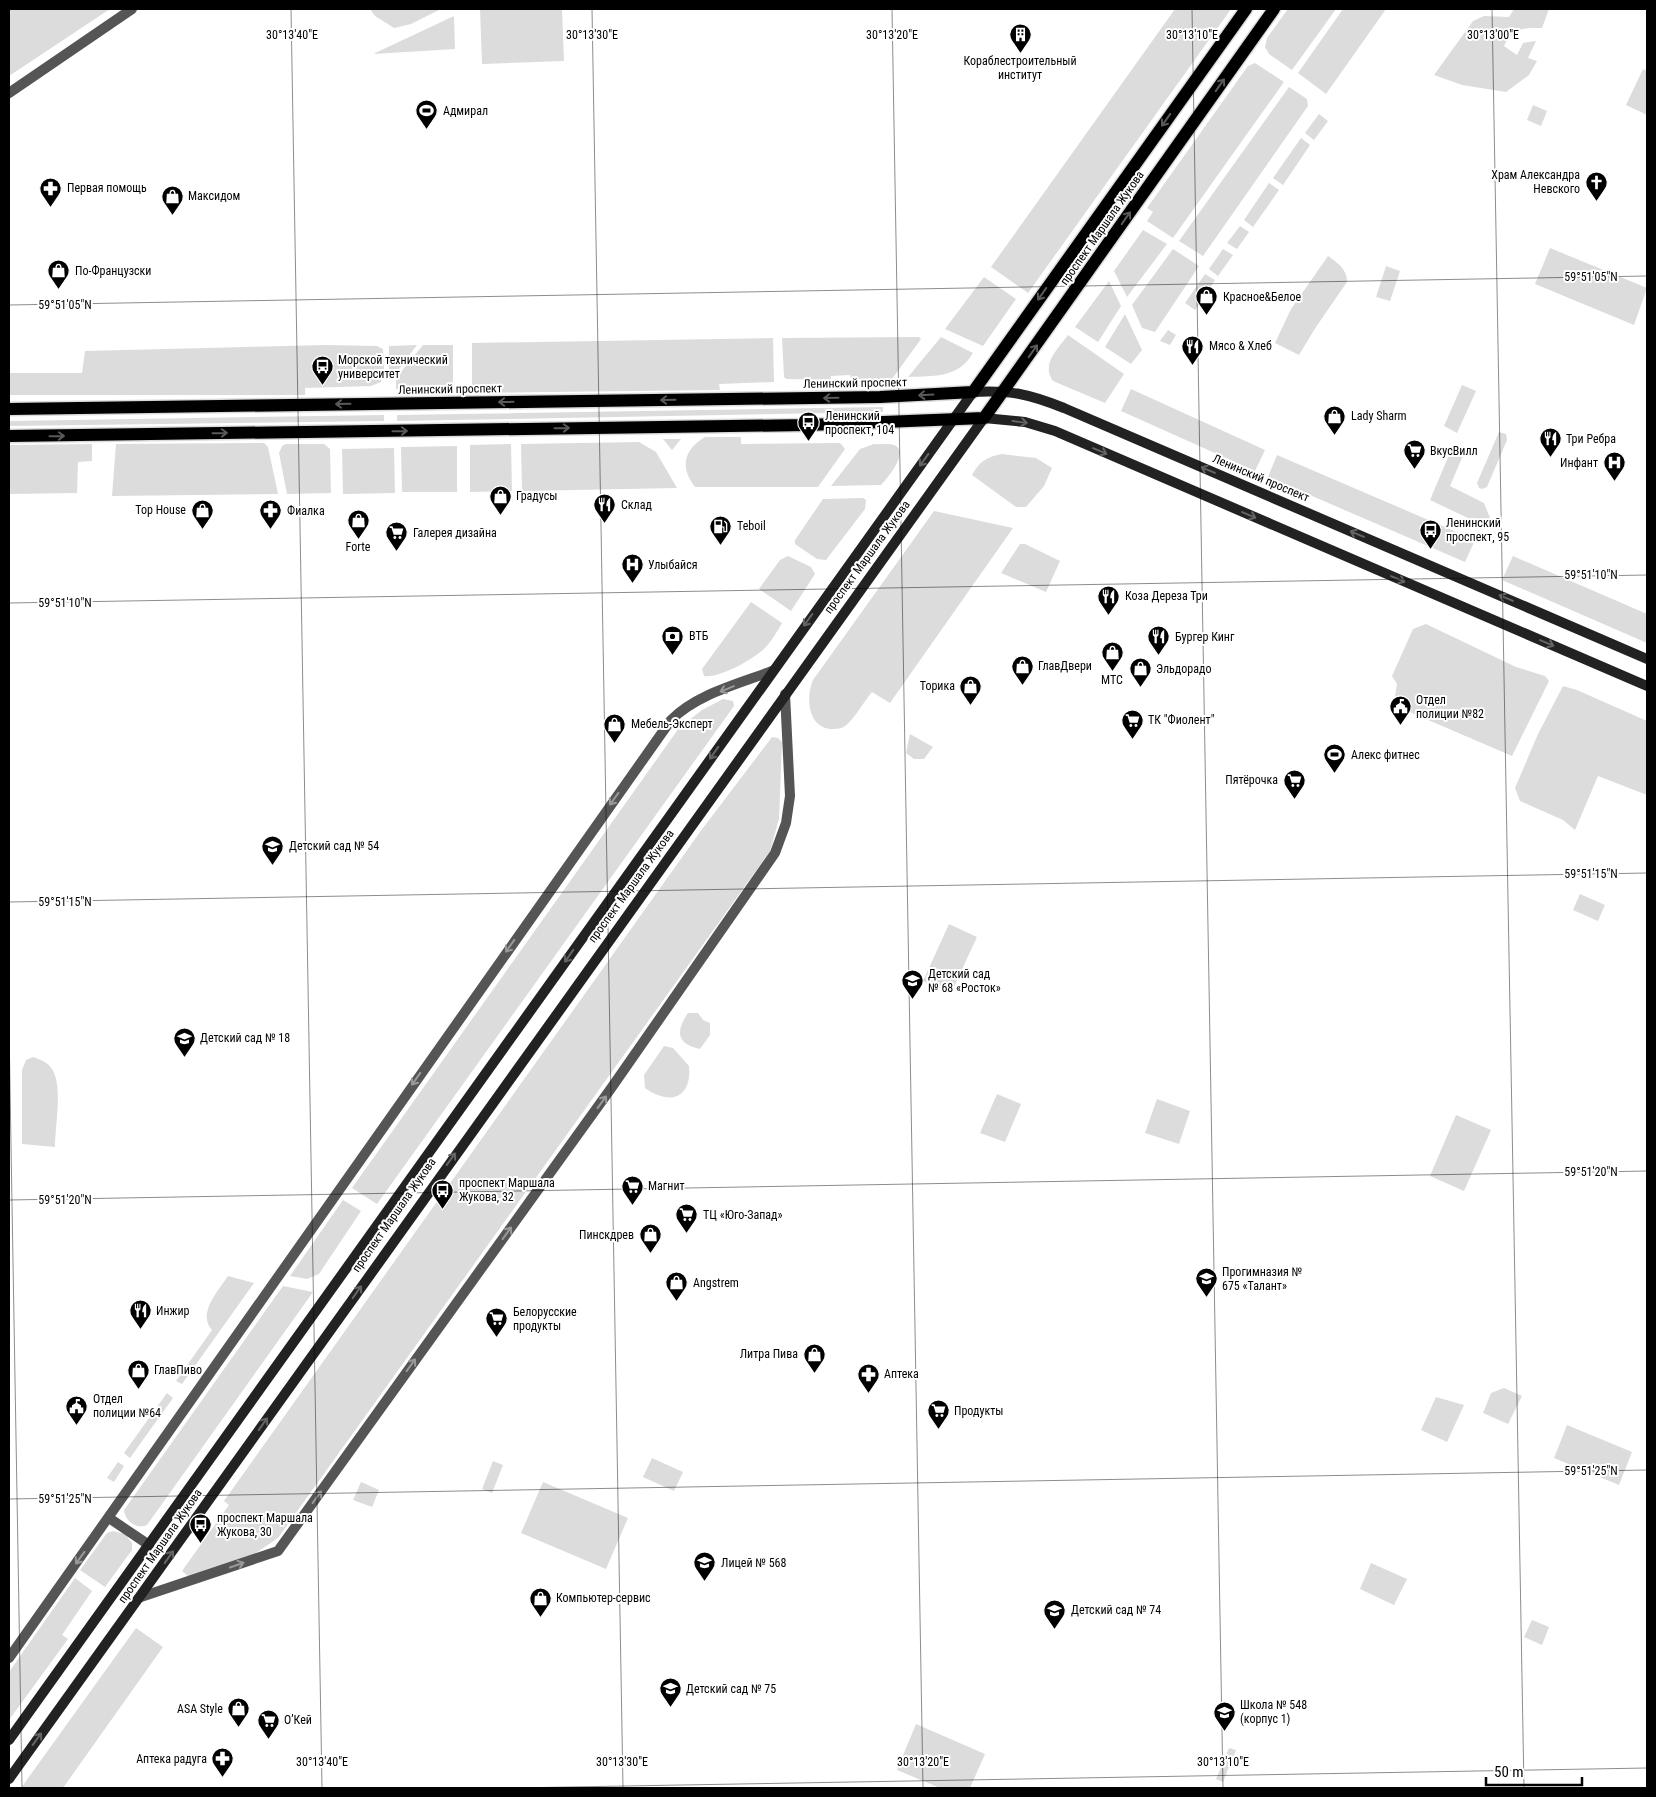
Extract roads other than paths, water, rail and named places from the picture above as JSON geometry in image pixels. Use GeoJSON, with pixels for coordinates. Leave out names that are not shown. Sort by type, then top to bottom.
{"type":"FeatureCollection","features":[{"type":"Feature","properties":{"kind":"main road","name":"проспект Маршала Жукова"},"geometry":{"type":"LineString","coordinates":[[9,1740],[1246,9]]}},
{"type":"Feature","properties":{"kind":"main road","name":"проспект Маршала Жукова"},"geometry":{"type":"LineString","coordinates":[[9,1779],[141,1597],[416,1208],[1005,391],[1274,9]]}},
{"type":"Feature","properties":{"kind":"main road","name":"Ленинский проспект"},"geometry":{"type":"LineString","coordinates":[[9,409],[880,397],[1005,391],[1030,395],[1064,408],[1647,659]]}},
{"type":"Feature","properties":{"kind":"main road"},"geometry":{"type":"LineString","coordinates":[[9,436],[952,421],[984,418],[1025,422],[1055,431],[1647,686]]}},
{"type":"Feature","properties":{"kind":"street"},"geometry":{"type":"LineString","coordinates":[[9,93],[132,9]]}},
{"type":"Feature","properties":{"kind":"street"},"geometry":{"type":"LineString","coordinates":[[9,1658],[671,720],[683,708],[696,701],[772,671]]}},
{"type":"Feature","properties":{"kind":"street"},"geometry":{"type":"LineString","coordinates":[[141,1597],[278,1551],[607,1094],[776,853],[786,823],[790,796],[785,694]]}},
{"type":"Feature","properties":{"kind":"street"},"geometry":{"type":"LineString","coordinates":[[109,1518],[149,1545]]}},
{"type":"Feature","properties":{"kind":"place","name":"Кораблестроительный институт"},"geometry":{"type":"Point","coordinates":[1020,53]}},
{"type":"Feature","properties":{"kind":"place","name":"Адмирал"},"geometry":{"type":"Point","coordinates":[427,130]}},
{"type":"Feature","properties":{"kind":"place","name":"Храм Александра Невского"},"geometry":{"type":"Point","coordinates":[1596,201]}},
{"type":"Feature","properties":{"kind":"place","name":"Первая помощь"},"geometry":{"type":"Point","coordinates":[51,207]}},
{"type":"Feature","properties":{"kind":"place","name":"Максидом"},"geometry":{"type":"Point","coordinates":[172,215]}},
{"type":"Feature","properties":{"kind":"place","name":"По-Французски"},"geometry":{"type":"Point","coordinates":[59,290]}},
{"type":"Feature","properties":{"kind":"place","name":"Красное&Белое"},"geometry":{"type":"Point","coordinates":[1207,316]}},
{"type":"Feature","properties":{"kind":"place","name":"Мясо & Хлеб"},"geometry":{"type":"Point","coordinates":[1193,365]}},
{"type":"Feature","properties":{"kind":"place","name":"Морской технический университет"},"geometry":{"type":"Point","coordinates":[322,386]}},
{"type":"Feature","properties":{"kind":"place","name":"Lady Sharm"},"geometry":{"type":"Point","coordinates":[1335,435]}},
{"type":"Feature","properties":{"kind":"place","name":"Ленинский проспект, 104"},"geometry":{"type":"Point","coordinates":[809,442]}},
{"type":"Feature","properties":{"kind":"place","name":"Три Ребра"},"geometry":{"type":"Point","coordinates":[1550,458]}},
{"type":"Feature","properties":{"kind":"place","name":"ВкусВилл"},"geometry":{"type":"Point","coordinates":[1414,470]}},
{"type":"Feature","properties":{"kind":"place","name":"Инфант"},"geometry":{"type":"Point","coordinates":[1614,482]}},
{"type":"Feature","properties":{"kind":"place","name":"Градусы"},"geometry":{"type":"Point","coordinates":[500,515]}},
{"type":"Feature","properties":{"kind":"place","name":"Склад"},"geometry":{"type":"Point","coordinates":[605,524]}},
{"type":"Feature","properties":{"kind":"place","name":"Top House"},"geometry":{"type":"Point","coordinates":[202,529]}},
{"type":"Feature","properties":{"kind":"place","name":"Фиалка"},"geometry":{"type":"Point","coordinates":[271,530]}},
{"type":"Feature","properties":{"kind":"place","name":"Forte"},"geometry":{"type":"Point","coordinates":[358,539]}},
{"type":"Feature","properties":{"kind":"place","name":"Teboil"},"geometry":{"type":"Point","coordinates":[721,545]}},
{"type":"Feature","properties":{"kind":"place","name":"Ленинский проспект, 95"},"geometry":{"type":"Point","coordinates":[1430,549]}},
{"type":"Feature","properties":{"kind":"place","name":"Галерея дизайна"},"geometry":{"type":"Point","coordinates":[397,552]}},
{"type":"Feature","properties":{"kind":"place","name":"Улыбайся"},"geometry":{"type":"Point","coordinates":[632,584]}},
{"type":"Feature","properties":{"kind":"place","name":"Коза Дереза Три"},"geometry":{"type":"Point","coordinates":[1109,615]}},
{"type":"Feature","properties":{"kind":"place","name":"ВТБ"},"geometry":{"type":"Point","coordinates":[673,655]}},
{"type":"Feature","properties":{"kind":"place","name":"Бургер Кинг"},"geometry":{"type":"Point","coordinates":[1159,656]}},
{"type":"Feature","properties":{"kind":"place","name":"МТС"},"geometry":{"type":"Point","coordinates":[1112,672]}},
{"type":"Feature","properties":{"kind":"place","name":"ГлавДвери"},"geometry":{"type":"Point","coordinates":[1022,685]}},
{"type":"Feature","properties":{"kind":"place","name":"Эльдорадо"},"geometry":{"type":"Point","coordinates":[1140,688]}},
{"type":"Feature","properties":{"kind":"place","name":"Торика"},"geometry":{"type":"Point","coordinates":[971,705]}},
{"type":"Feature","properties":{"kind":"place","name":"Отдел полиции №82"},"geometry":{"type":"Point","coordinates":[1400,726]}},
{"type":"Feature","properties":{"kind":"place","name":"ТК \"Фиолент\""},"geometry":{"type":"Point","coordinates":[1132,739]}},
{"type":"Feature","properties":{"kind":"place","name":"Мебель-Эксперт"},"geometry":{"type":"Point","coordinates":[615,743]}},
{"type":"Feature","properties":{"kind":"place","name":"Алекс фитнес"},"geometry":{"type":"Point","coordinates":[1335,774]}},
{"type":"Feature","properties":{"kind":"place","name":"Пятёрочка"},"geometry":{"type":"Point","coordinates":[1294,799]}},
{"type":"Feature","properties":{"kind":"place","name":"Детский сад № 54"},"geometry":{"type":"Point","coordinates":[273,865]}},
{"type":"Feature","properties":{"kind":"place","name":"Детский сад № 68 «Росток»"},"geometry":{"type":"Point","coordinates":[912,1000]}},
{"type":"Feature","properties":{"kind":"place","name":"Детский сад № 18"},"geometry":{"type":"Point","coordinates":[184,1057]}},
{"type":"Feature","properties":{"kind":"place","name":"Магнит"},"geometry":{"type":"Point","coordinates":[632,1205]}},
{"type":"Feature","properties":{"kind":"place","name":"проспект Маршала Жукова, 32"},"geometry":{"type":"Point","coordinates":[443,1209]}},
{"type":"Feature","properties":{"kind":"place","name":"ТЦ «Юго-Запад»"},"geometry":{"type":"Point","coordinates":[687,1234]}},
{"type":"Feature","properties":{"kind":"place","name":"Пинскдрев"},"geometry":{"type":"Point","coordinates":[650,1254]}},
{"type":"Feature","properties":{"kind":"place","name":"Прогимназия № 675 «Талант»"},"geometry":{"type":"Point","coordinates":[1206,1298]}},
{"type":"Feature","properties":{"kind":"place","name":"Angstrem"},"geometry":{"type":"Point","coordinates":[677,1302]}},
{"type":"Feature","properties":{"kind":"place","name":"Инжир"},"geometry":{"type":"Point","coordinates":[140,1330]}},
{"type":"Feature","properties":{"kind":"place","name":"Белорусские продукты"},"geometry":{"type":"Point","coordinates":[497,1338]}},
{"type":"Feature","properties":{"kind":"place","name":"Литра Пива"},"geometry":{"type":"Point","coordinates":[814,1373]}},
{"type":"Feature","properties":{"kind":"place","name":"ГлавПиво"},"geometry":{"type":"Point","coordinates":[138,1389]}},
{"type":"Feature","properties":{"kind":"place","name":"Аптека"},"geometry":{"type":"Point","coordinates":[868,1393]}},
{"type":"Feature","properties":{"kind":"place","name":"Отдел полиции №64"},"geometry":{"type":"Point","coordinates":[77,1425]}},
{"type":"Feature","properties":{"kind":"place","name":"Продукты"},"geometry":{"type":"Point","coordinates":[938,1430]}},
{"type":"Feature","properties":{"kind":"place","name":"проспект Маршала Жукова, 30"},"geometry":{"type":"Point","coordinates":[201,1544]}},
{"type":"Feature","properties":{"kind":"place","name":"Лицей № 568"},"geometry":{"type":"Point","coordinates":[705,1582]}},
{"type":"Feature","properties":{"kind":"place","name":"Компьютер-сервис"},"geometry":{"type":"Point","coordinates":[540,1617]}},
{"type":"Feature","properties":{"kind":"place","name":"Детский сад № 74"},"geometry":{"type":"Point","coordinates":[1055,1629]}},
{"type":"Feature","properties":{"kind":"place","name":"Детский сад № 75"},"geometry":{"type":"Point","coordinates":[670,1708]}},
{"type":"Feature","properties":{"kind":"place","name":"ASA Style"},"geometry":{"type":"Point","coordinates":[239,1728]}},
{"type":"Feature","properties":{"kind":"place","name":"Школа № 548 (корпус 1)"},"geometry":{"type":"Point","coordinates":[1224,1731]}},
{"type":"Feature","properties":{"kind":"place","name":"О’Кей"},"geometry":{"type":"Point","coordinates":[268,1739]}},
{"type":"Feature","properties":{"kind":"place","name":"Аптека радуга"},"geometry":{"type":"Point","coordinates":[223,1778]}}]}
